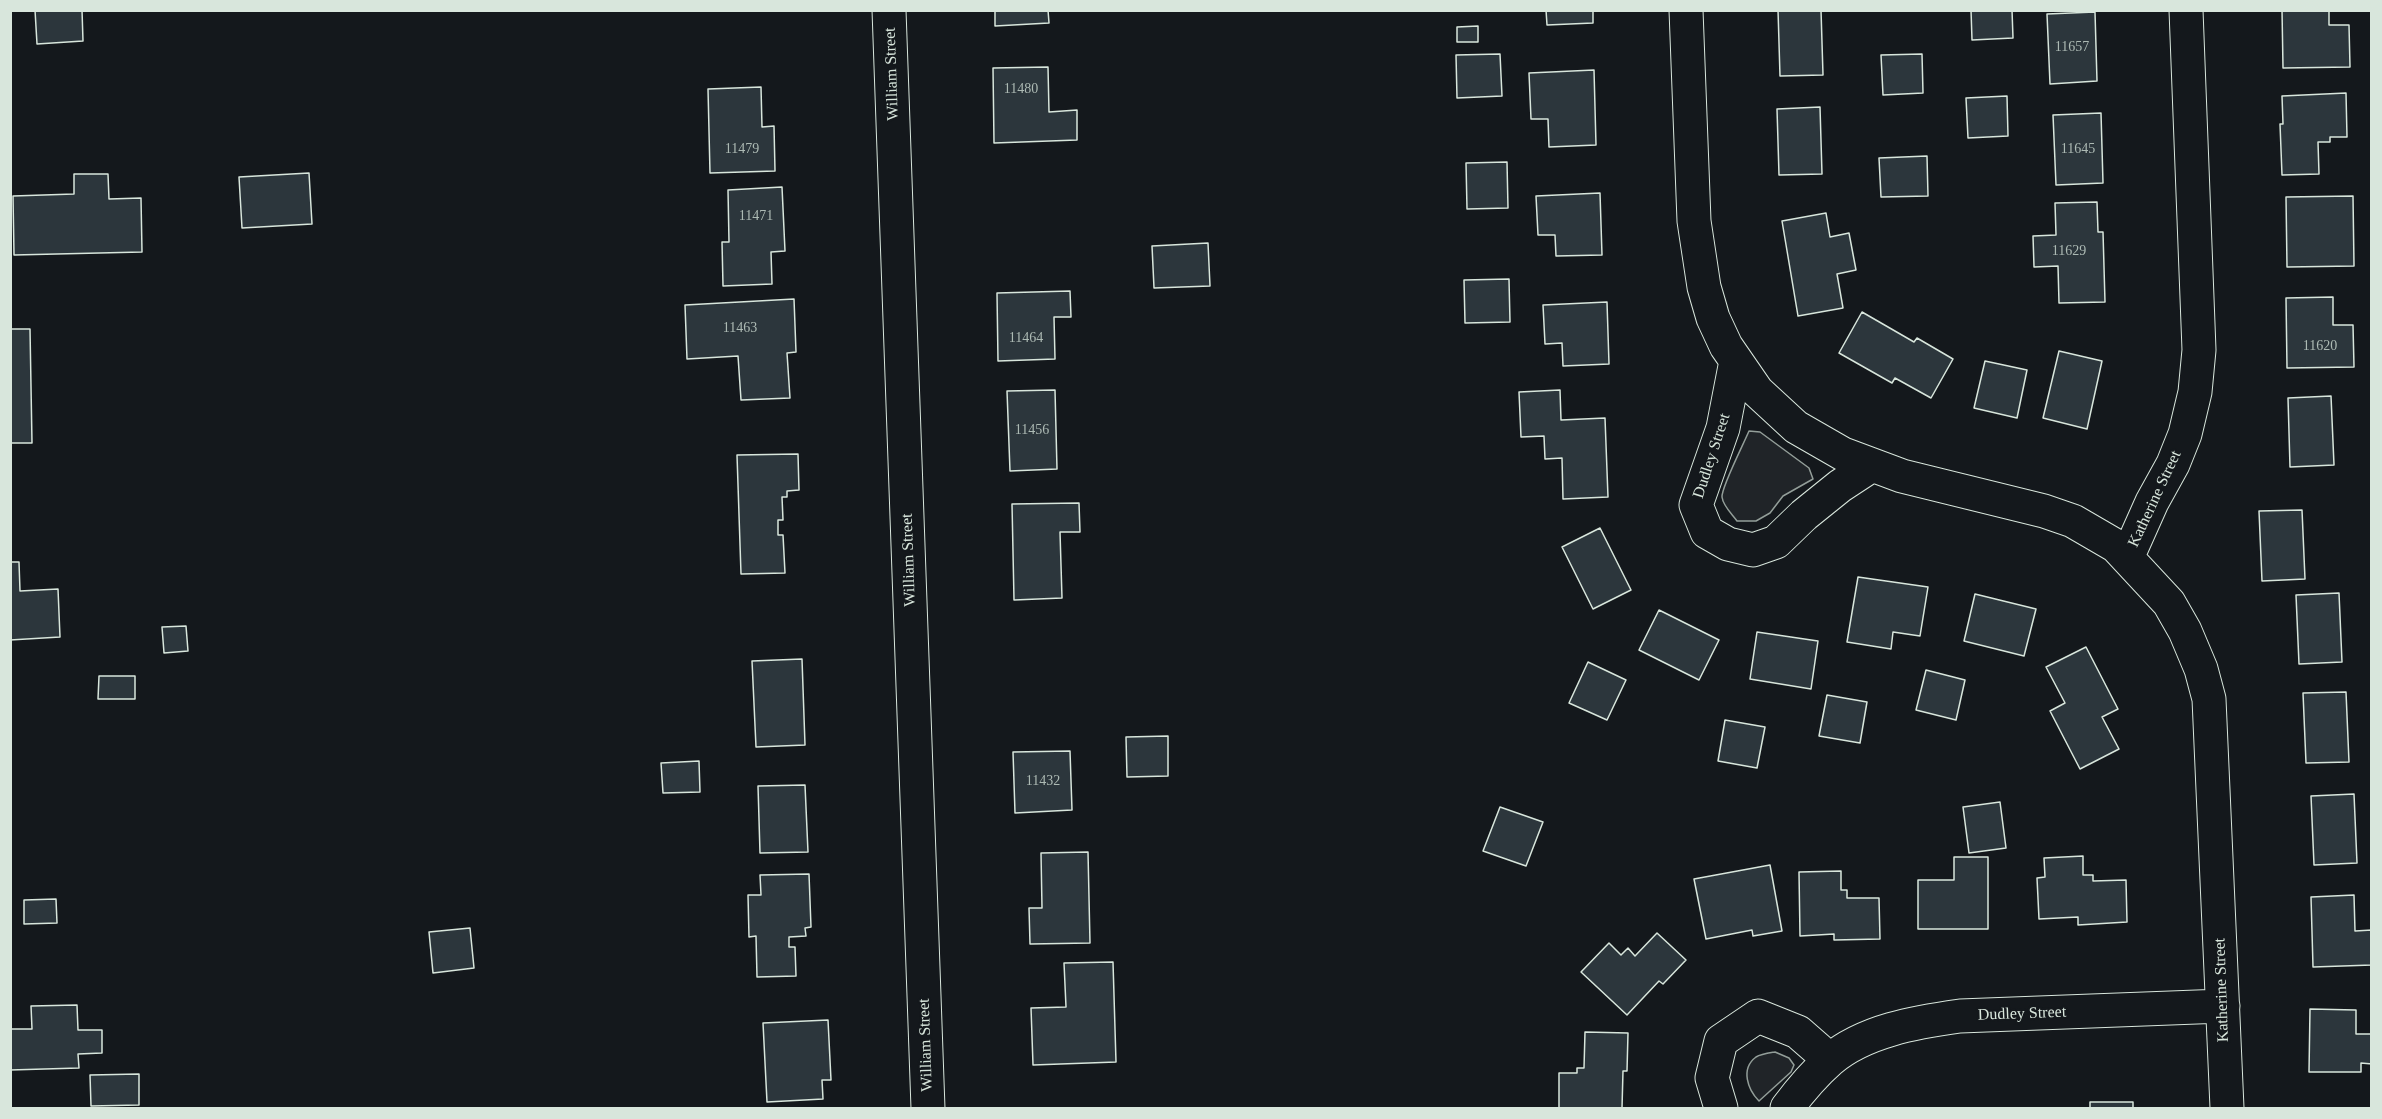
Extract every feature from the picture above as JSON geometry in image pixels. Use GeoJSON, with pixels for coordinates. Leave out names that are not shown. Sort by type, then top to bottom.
{"type":"FeatureCollection","features":[{"type":"Feature","properties":{"kind":"street","name":"William Street"},"geometry":{"type":"LineString","coordinates":[[889,10],[928,1108]]}},
{"type":"Feature","properties":{"kind":"street"},"geometry":{"type":"LineString","coordinates":[[1686,10],[1694,221],[1702,276],[1713,318],[1726,346],[1757,391],[1796,428],[1843,454],[1902,476],[2073,520],[2116,546],[2127,558]]}},
{"type":"Feature","properties":{"kind":"street","name":"Katherine Street"},"geometry":{"type":"LineString","coordinates":[[2186,10],[2199,350],[2195,392],[2185,434],[2173,464],[2152,502],[2127,558],[2169,603],[2185,631],[2201,669],[2209,699],[2227,1108]]}},
{"type":"Feature","properties":{"kind":"street","name":"Dudley Street"},"geometry":{"type":"LineString","coordinates":[[1736,361],[1724,428],[1696,505],[1707,531],[1728,544],[1753,550],[1776,542],[1804,515],[1840,486],[1872,465]]}},
{"type":"Feature","properties":{"kind":"street","name":"Dudley Street"},"geometry":{"type":"LineString","coordinates":[[1787,1108],[1830,1060],[1865,1038],[1932,1020],[1960,1016],[2223,1006]]}},
{"type":"Feature","properties":{"kind":"street"},"geometry":{"type":"LineString","coordinates":[[1721,1108],[1712,1078],[1721,1041],[1758,1017],[1798,1032],[1830,1060]]}},
{"type":"Feature","properties":{"kind":"shaded area"},"geometry":{"type":"Polygon","coordinates":[[[1749,431],[1760,432],[1809,468],[1813,479],[1783,496],[1770,513],[1756,521],[1737,521],[1726,507],[1722,497],[1729,475],[1749,431]]]}},
{"type":"Feature","properties":{"kind":"shaded area"},"geometry":{"type":"Polygon","coordinates":[[[1775,1052],[1789,1058],[1794,1065],[1791,1072],[1759,1101],[1747,1079],[1748,1067],[1756,1057],[1775,1052]]]}},
{"type":"Feature","properties":{"kind":"building"},"geometry":{"type":"Polygon","coordinates":[[[35,10],[82,10],[83,41],[37,44],[35,10]]]}},
{"type":"Feature","properties":{"kind":"building"},"geometry":{"type":"Polygon","coordinates":[[[995,10],[1048,10],[1049,23],[995,26],[995,10]]]}},
{"type":"Feature","properties":{"kind":"building"},"geometry":{"type":"Polygon","coordinates":[[[1546,10],[1593,10],[1593,23],[1547,25],[1546,10]]]}},
{"type":"Feature","properties":{"kind":"building"},"geometry":{"type":"Polygon","coordinates":[[[1778,10],[1821,10],[1823,75],[1780,76],[1778,10]]]}},
{"type":"Feature","properties":{"kind":"building"},"geometry":{"type":"Polygon","coordinates":[[[1971,10],[2012,10],[2013,38],[1972,40],[1971,10]]]}},
{"type":"Feature","properties":{"kind":"building"},"geometry":{"type":"Polygon","coordinates":[[[2282,10],[2329,10],[2329,25],[2349,25],[2350,67],[2283,68],[2282,10]]]}},
{"type":"Feature","properties":{"kind":"building"},"geometry":{"type":"Polygon","coordinates":[[[2095,12],[2097,81],[2050,84],[2047,14],[2095,12]]]}},
{"type":"Feature","properties":{"kind":"building"},"geometry":{"type":"Polygon","coordinates":[[[1478,26],[1478,42],[1457,42],[1457,27],[1478,26]]]}},
{"type":"Feature","properties":{"kind":"building"},"geometry":{"type":"Polygon","coordinates":[[[1500,54],[1502,96],[1457,98],[1456,55],[1500,54]]]}},
{"type":"Feature","properties":{"kind":"building"},"geometry":{"type":"Polygon","coordinates":[[[1922,54],[1923,93],[1883,95],[1881,55],[1922,54]]]}},
{"type":"Feature","properties":{"kind":"building"},"geometry":{"type":"Polygon","coordinates":[[[1048,67],[1049,112],[1077,110],[1077,140],[994,143],[993,68],[1048,67]]]}},
{"type":"Feature","properties":{"kind":"building"},"geometry":{"type":"Polygon","coordinates":[[[1594,70],[1596,145],[1549,147],[1548,119],[1531,119],[1529,73],[1594,70]]]}},
{"type":"Feature","properties":{"kind":"building"},"geometry":{"type":"Polygon","coordinates":[[[761,87],[762,127],[774,126],[775,171],[710,173],[708,89],[761,87]]]}},
{"type":"Feature","properties":{"kind":"building"},"geometry":{"type":"Polygon","coordinates":[[[2346,93],[2347,137],[2330,137],[2330,142],[2318,142],[2319,174],[2282,175],[2280,124],[2283,124],[2282,96],[2346,93]]]}},
{"type":"Feature","properties":{"kind":"building"},"geometry":{"type":"Polygon","coordinates":[[[2007,96],[2008,136],[1968,138],[1966,98],[2007,96]]]}},
{"type":"Feature","properties":{"kind":"building"},"geometry":{"type":"Polygon","coordinates":[[[1820,107],[1822,174],[1779,175],[1777,109],[1820,107]]]}},
{"type":"Feature","properties":{"kind":"building"},"geometry":{"type":"Polygon","coordinates":[[[2101,113],[2103,183],[2056,185],[2053,115],[2101,113]]]}},
{"type":"Feature","properties":{"kind":"building"},"geometry":{"type":"Polygon","coordinates":[[[1927,156],[1928,196],[1881,197],[1879,158],[1927,156]]]}},
{"type":"Feature","properties":{"kind":"building"},"geometry":{"type":"Polygon","coordinates":[[[1507,162],[1508,208],[1467,209],[1466,163],[1507,162]]]}},
{"type":"Feature","properties":{"kind":"building"},"geometry":{"type":"Polygon","coordinates":[[[309,173],[312,224],[242,228],[239,177],[309,173]]]}},
{"type":"Feature","properties":{"kind":"building"},"geometry":{"type":"Polygon","coordinates":[[[74,174],[108,174],[109,199],[141,198],[142,252],[14,255],[13,196],[74,194],[74,174]]]}},
{"type":"Feature","properties":{"kind":"building"},"geometry":{"type":"Polygon","coordinates":[[[782,187],[785,251],[771,252],[772,284],[723,286],[722,242],[729,242],[728,190],[782,187]]]}},
{"type":"Feature","properties":{"kind":"building"},"geometry":{"type":"Polygon","coordinates":[[[1600,193],[1602,255],[1556,256],[1555,235],[1538,235],[1536,196],[1600,193]]]}},
{"type":"Feature","properties":{"kind":"building"},"geometry":{"type":"Polygon","coordinates":[[[2353,196],[2354,266],[2287,267],[2286,197],[2353,196]]]}},
{"type":"Feature","properties":{"kind":"building"},"geometry":{"type":"Polygon","coordinates":[[[2097,202],[2098,232],[2103,232],[2105,302],[2059,303],[2058,266],[2034,267],[2033,236],[2056,235],[2055,203],[2097,202]]]}},
{"type":"Feature","properties":{"kind":"building"},"geometry":{"type":"Polygon","coordinates":[[[1826,213],[1830,237],[1849,233],[1856,270],[1837,274],[1843,308],[1798,316],[1782,221],[1826,213]]]}},
{"type":"Feature","properties":{"kind":"building"},"geometry":{"type":"Polygon","coordinates":[[[1208,243],[1210,286],[1154,288],[1152,246],[1208,243]]]}},
{"type":"Feature","properties":{"kind":"building"},"geometry":{"type":"Polygon","coordinates":[[[1509,279],[1510,322],[1465,323],[1464,280],[1509,279]]]}},
{"type":"Feature","properties":{"kind":"building"},"geometry":{"type":"Polygon","coordinates":[[[1070,291],[1071,317],[1054,317],[1055,359],[998,361],[997,293],[1070,291]]]}},
{"type":"Feature","properties":{"kind":"building"},"geometry":{"type":"Polygon","coordinates":[[[2333,297],[2333,325],[2353,325],[2354,367],[2287,368],[2286,298],[2333,297]]]}},
{"type":"Feature","properties":{"kind":"building"},"geometry":{"type":"Polygon","coordinates":[[[794,299],[796,352],[787,353],[790,398],[741,400],[738,356],[687,359],[685,305],[794,299]]]}},
{"type":"Feature","properties":{"kind":"building"},"geometry":{"type":"Polygon","coordinates":[[[1607,302],[1609,364],[1563,366],[1562,343],[1545,344],[1543,305],[1607,302]]]}},
{"type":"Feature","properties":{"kind":"building"},"geometry":{"type":"Polygon","coordinates":[[[1862,312],[1914,342],[1917,338],[1953,359],[1931,398],[1895,378],[1892,383],[1839,353],[1862,312]]]}},
{"type":"Feature","properties":{"kind":"building"},"geometry":{"type":"Polygon","coordinates":[[[10,329],[30,329],[32,443],[10,443],[10,329]]]}},
{"type":"Feature","properties":{"kind":"building"},"geometry":{"type":"Polygon","coordinates":[[[2059,351],[2102,361],[2087,429],[2043,418],[2059,351]]]}},
{"type":"Feature","properties":{"kind":"building"},"geometry":{"type":"Polygon","coordinates":[[[1985,361],[2027,370],[2017,418],[1974,408],[1985,361]]]}},
{"type":"Feature","properties":{"kind":"building"},"geometry":{"type":"Polygon","coordinates":[[[1055,390],[1057,469],[1010,471],[1007,391],[1055,390]]]}},
{"type":"Feature","properties":{"kind":"building"},"geometry":{"type":"Polygon","coordinates":[[[1560,390],[1561,420],[1605,418],[1608,497],[1563,499],[1562,458],[1545,459],[1544,436],[1521,437],[1519,392],[1560,390]]]}},
{"type":"Feature","properties":{"kind":"building"},"geometry":{"type":"Polygon","coordinates":[[[2331,396],[2334,465],[2290,467],[2288,398],[2331,396]]]}},
{"type":"Feature","properties":{"kind":"building"},"geometry":{"type":"Polygon","coordinates":[[[798,454],[799,490],[787,491],[787,497],[782,497],[783,520],[778,520],[778,535],[783,535],[785,573],[741,574],[737,455],[798,454]]]}},
{"type":"Feature","properties":{"kind":"building"},"geometry":{"type":"Polygon","coordinates":[[[1079,503],[1080,532],[1060,532],[1062,598],[1014,600],[1012,504],[1079,503]]]}},
{"type":"Feature","properties":{"kind":"building"},"geometry":{"type":"Polygon","coordinates":[[[2302,510],[2305,579],[2262,581],[2259,511],[2302,510]]]}},
{"type":"Feature","properties":{"kind":"building"},"geometry":{"type":"Polygon","coordinates":[[[1600,528],[1631,590],[1593,609],[1562,547],[1600,528]]]}},
{"type":"Feature","properties":{"kind":"building"},"geometry":{"type":"Polygon","coordinates":[[[10,562],[19,562],[20,591],[58,589],[60,637],[10,640],[10,562]]]}},
{"type":"Feature","properties":{"kind":"building"},"geometry":{"type":"Polygon","coordinates":[[[1858,577],[1928,587],[1920,636],[1893,632],[1891,649],[1847,642],[1858,577]]]}},
{"type":"Feature","properties":{"kind":"building"},"geometry":{"type":"Polygon","coordinates":[[[2339,593],[2342,662],[2299,664],[2296,595],[2339,593]]]}},
{"type":"Feature","properties":{"kind":"building"},"geometry":{"type":"Polygon","coordinates":[[[1975,594],[2036,609],[2024,656],[1964,641],[1975,594]]]}},
{"type":"Feature","properties":{"kind":"building"},"geometry":{"type":"Polygon","coordinates":[[[1659,610],[1719,640],[1699,680],[1639,650],[1659,610]]]}},
{"type":"Feature","properties":{"kind":"building"},"geometry":{"type":"Polygon","coordinates":[[[186,626],[188,651],[164,653],[162,627],[186,626]]]}},
{"type":"Feature","properties":{"kind":"building"},"geometry":{"type":"Polygon","coordinates":[[[1757,632],[1818,641],[1811,689],[1750,679],[1757,632]]]}},
{"type":"Feature","properties":{"kind":"building"},"geometry":{"type":"Polygon","coordinates":[[[2086,647],[2118,709],[2102,717],[2119,749],[2080,769],[2050,711],[2065,703],[2046,667],[2086,647]]]}},
{"type":"Feature","properties":{"kind":"building"},"geometry":{"type":"Polygon","coordinates":[[[802,659],[805,745],[756,747],[752,661],[802,659]]]}},
{"type":"Feature","properties":{"kind":"building"},"geometry":{"type":"Polygon","coordinates":[[[1588,662],[1626,680],[1607,720],[1569,703],[1588,662]]]}},
{"type":"Feature","properties":{"kind":"building"},"geometry":{"type":"Polygon","coordinates":[[[1926,670],[1965,680],[1956,720],[1916,710],[1926,670]]]}},
{"type":"Feature","properties":{"kind":"building"},"geometry":{"type":"Polygon","coordinates":[[[99,676],[135,676],[135,699],[98,699],[99,676]]]}},
{"type":"Feature","properties":{"kind":"building"},"geometry":{"type":"Polygon","coordinates":[[[2346,692],[2349,762],[2306,763],[2303,693],[2346,692]]]}},
{"type":"Feature","properties":{"kind":"building"},"geometry":{"type":"Polygon","coordinates":[[[1827,695],[1867,702],[1860,743],[1819,736],[1827,695]]]}},
{"type":"Feature","properties":{"kind":"building"},"geometry":{"type":"Polygon","coordinates":[[[1725,720],[1765,727],[1757,768],[1718,761],[1725,720]]]}},
{"type":"Feature","properties":{"kind":"building"},"geometry":{"type":"Polygon","coordinates":[[[1168,736],[1168,776],[1127,777],[1126,737],[1168,736]]]}},
{"type":"Feature","properties":{"kind":"building"},"geometry":{"type":"Polygon","coordinates":[[[1070,751],[1072,810],[1015,813],[1013,752],[1070,751]]]}},
{"type":"Feature","properties":{"kind":"building"},"geometry":{"type":"Polygon","coordinates":[[[699,761],[700,792],[663,793],[661,763],[699,761]]]}},
{"type":"Feature","properties":{"kind":"building"},"geometry":{"type":"Polygon","coordinates":[[[805,785],[808,852],[760,853],[758,786],[805,785]]]}},
{"type":"Feature","properties":{"kind":"building"},"geometry":{"type":"Polygon","coordinates":[[[2354,794],[2357,863],[2314,865],[2311,796],[2354,794]]]}},
{"type":"Feature","properties":{"kind":"building"},"geometry":{"type":"Polygon","coordinates":[[[2000,802],[2006,848],[1969,853],[1963,807],[2000,802]]]}},
{"type":"Feature","properties":{"kind":"building"},"geometry":{"type":"Polygon","coordinates":[[[1500,807],[1543,822],[1526,866],[1483,851],[1500,807]]]}},
{"type":"Feature","properties":{"kind":"building"},"geometry":{"type":"Polygon","coordinates":[[[1088,852],[1090,943],[1030,944],[1029,908],[1042,908],[1041,853],[1088,852]]]}},
{"type":"Feature","properties":{"kind":"building"},"geometry":{"type":"Polygon","coordinates":[[[2083,856],[2083,875],[2093,875],[2093,881],[2126,880],[2127,922],[2078,925],[2078,917],[2039,919],[2037,878],[2045,877],[2044,858],[2083,856]]]}},
{"type":"Feature","properties":{"kind":"building"},"geometry":{"type":"Polygon","coordinates":[[[1954,857],[1988,857],[1988,929],[1918,929],[1918,880],[1954,880],[1954,857]]]}},
{"type":"Feature","properties":{"kind":"building"},"geometry":{"type":"Polygon","coordinates":[[[1770,865],[1782,931],[1753,936],[1752,930],[1706,939],[1694,879],[1770,865]]]}},
{"type":"Feature","properties":{"kind":"building"},"geometry":{"type":"Polygon","coordinates":[[[1841,871],[1841,890],[1847,890],[1847,898],[1879,898],[1880,939],[1834,940],[1834,934],[1800,936],[1799,872],[1841,871]]]}},
{"type":"Feature","properties":{"kind":"building"},"geometry":{"type":"Polygon","coordinates":[[[809,874],[811,927],[805,928],[806,936],[789,937],[789,947],[795,947],[796,976],[757,977],[756,936],[749,937],[748,895],[761,895],[760,875],[809,874]]]}},
{"type":"Feature","properties":{"kind":"building"},"geometry":{"type":"Polygon","coordinates":[[[2354,895],[2355,931],[2372,930],[2372,965],[2313,967],[2311,897],[2354,895]]]}},
{"type":"Feature","properties":{"kind":"building"},"geometry":{"type":"Polygon","coordinates":[[[56,899],[57,923],[24,924],[24,900],[56,899]]]}},
{"type":"Feature","properties":{"kind":"building"},"geometry":{"type":"Polygon","coordinates":[[[470,928],[474,968],[433,973],[429,932],[470,928]]]}},
{"type":"Feature","properties":{"kind":"building"},"geometry":{"type":"Polygon","coordinates":[[[1657,933],[1686,960],[1663,984],[1659,981],[1627,1015],[1581,972],[1609,943],[1621,955],[1628,948],[1635,956],[1657,933]]]}},
{"type":"Feature","properties":{"kind":"building"},"geometry":{"type":"Polygon","coordinates":[[[1113,962],[1116,1062],[1033,1065],[1031,1008],[1066,1007],[1064,963],[1113,962]]]}},
{"type":"Feature","properties":{"kind":"building"},"geometry":{"type":"Polygon","coordinates":[[[77,1005],[78,1030],[102,1030],[102,1053],[78,1054],[79,1068],[10,1070],[10,1029],[32,1029],[31,1006],[77,1005]]]}},
{"type":"Feature","properties":{"kind":"building"},"geometry":{"type":"Polygon","coordinates":[[[2310,1009],[2356,1010],[2356,1034],[2372,1034],[2372,1064],[2361,1063],[2361,1072],[2309,1072],[2310,1009]]]}},
{"type":"Feature","properties":{"kind":"building"},"geometry":{"type":"Polygon","coordinates":[[[828,1020],[831,1080],[822,1080],[823,1099],[767,1102],[763,1023],[828,1020]]]}},
{"type":"Feature","properties":{"kind":"building"},"geometry":{"type":"Polygon","coordinates":[[[1585,1032],[1628,1033],[1627,1071],[1623,1071],[1622,1108],[1559,1108],[1559,1073],[1577,1073],[1577,1068],[1584,1068],[1585,1032]]]}},
{"type":"Feature","properties":{"kind":"building"},"geometry":{"type":"Polygon","coordinates":[[[139,1074],[139,1105],[91,1106],[90,1075],[139,1074]]]}},
{"type":"Feature","properties":{"kind":"building"},"geometry":{"type":"Polygon","coordinates":[[[2090,1102],[2133,1102],[2133,1108],[2090,1108],[2090,1102]]]}}]}
